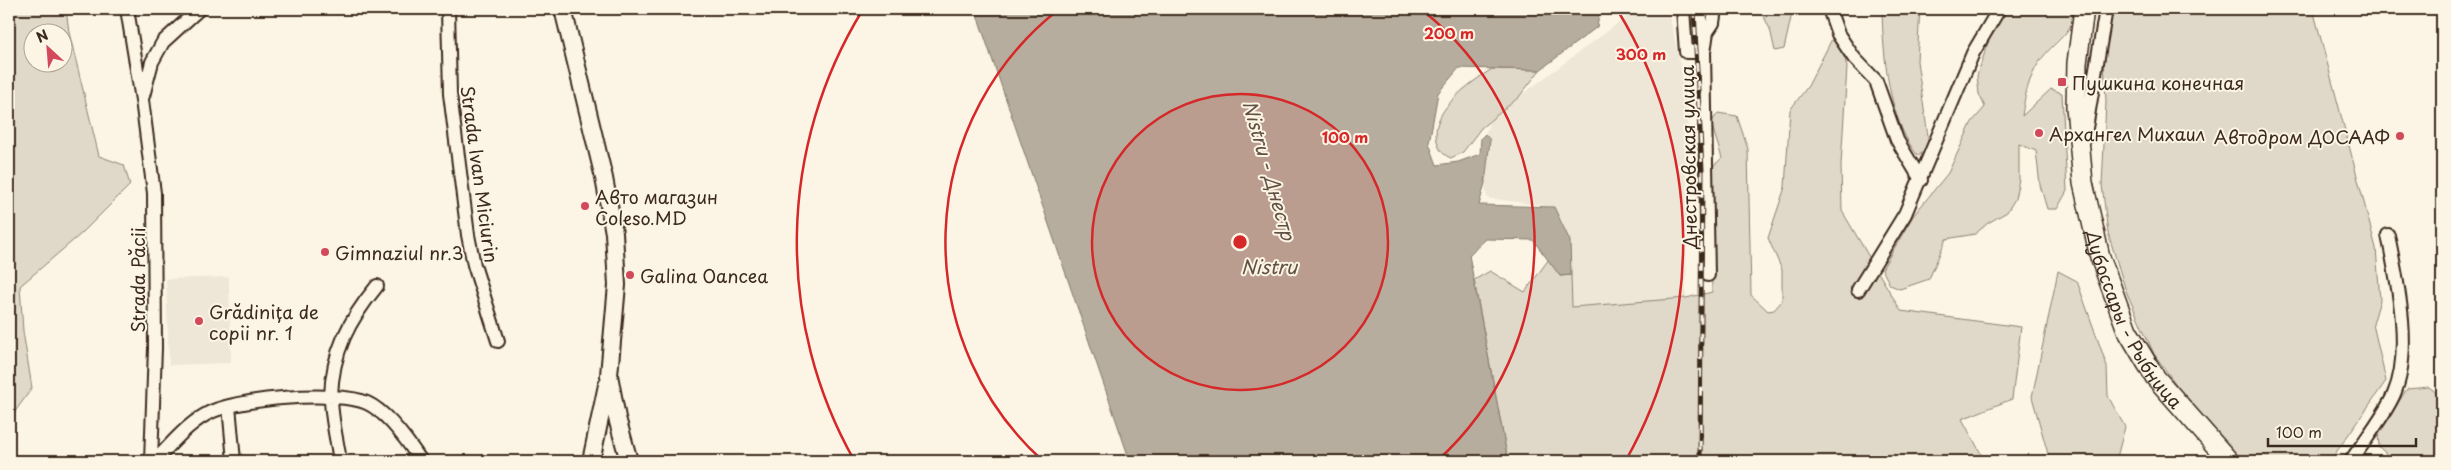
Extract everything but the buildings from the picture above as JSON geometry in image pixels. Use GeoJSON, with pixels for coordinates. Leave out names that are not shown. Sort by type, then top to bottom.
{"type":"FeatureCollection","features":[{"type":"Feature","properties":{"kind":"highway","name":"Дубоссары - Рыбница"},"geometry":{"type":"LineString","coordinates":[[2084,9],[2076,83],[2088,214],[2100,257],[2127,330],[2155,377],[2229,461]]}},
{"type":"Feature","properties":{"kind":"main road"},"geometry":{"type":"LineString","coordinates":[[563,9],[604,178],[616,247],[617,285],[609,375],[591,461]]}},
{"type":"Feature","properties":{"kind":"main road"},"geometry":{"type":"LineString","coordinates":[[609,375],[617,418],[629,461]]}},
{"type":"Feature","properties":{"kind":"street","name":"Strada Păcii"},"geometry":{"type":"LineString","coordinates":[[127,9],[142,100],[154,193],[155,348],[153,461]]}},
{"type":"Feature","properties":{"kind":"street","name":"Strada Păcii"},"geometry":{"type":"LineString","coordinates":[[142,100],[152,62],[163,42],[199,9]]}},
{"type":"Feature","properties":{"kind":"street","name":"Strada Ivan Miciurin"},"geometry":{"type":"LineString","coordinates":[[448,9],[450,94],[468,235],[474,265],[498,341]]}},
{"type":"Feature","properties":{"kind":"street"},"geometry":{"type":"LineString","coordinates":[[1683,9],[1686,52],[1704,52],[1707,32],[1713,23],[1715,9]]}},
{"type":"Feature","properties":{"kind":"street","name":"Днестровская улица"},"geometry":{"type":"LineString","coordinates":[[1700,9],[1704,52],[1708,275]]}},
{"type":"Feature","properties":{"kind":"street"},"geometry":{"type":"LineString","coordinates":[[1830,9],[1838,34],[1854,58],[1876,81],[1897,140],[1921,180]]}},
{"type":"Feature","properties":{"kind":"street"},"geometry":{"type":"LineString","coordinates":[[1858,290],[1905,214],[1921,180],[1973,52],[2000,9]]}},
{"type":"Feature","properties":{"kind":"street"},"geometry":{"type":"LineString","coordinates":[[2082,157],[2106,9]]}},
{"type":"Feature","properties":{"kind":"street"},"geometry":{"type":"LineString","coordinates":[[2351,461],[2394,393],[2403,358],[2401,322],[2388,235]]}},
{"type":"Feature","properties":{"kind":"street"},"geometry":{"type":"LineString","coordinates":[[340,461],[331,396],[337,350],[355,312],[377,286]]}},
{"type":"Feature","properties":{"kind":"street"},"geometry":{"type":"LineString","coordinates":[[153,461],[206,414],[229,406],[262,400],[331,396],[367,403],[390,421],[421,461]]}},
{"type":"Feature","properties":{"kind":"street"},"geometry":{"type":"LineString","coordinates":[[229,406],[234,461]]}},
{"type":"Feature","properties":{"kind":"shaded area"},"geometry":{"type":"Polygon","coordinates":[[[9,9],[66,9],[68,22],[22,22],[22,72],[72,72],[72,44],[99,156],[124,165],[130,185],[82,233],[20,286],[23,331],[32,388],[9,420],[9,9]]]}},
{"type":"Feature","properties":{"kind":"shaded area"},"geometry":{"type":"Polygon","coordinates":[[[1637,9],[1668,9],[1688,103],[1686,298],[1572,307],[1570,241],[1554,207],[1487,198],[1485,183],[1490,141],[1485,134],[1490,121],[1519,97],[1637,9]]]}},
{"type":"Feature","properties":{"kind":"shaded area"},"geometry":{"type":"Polygon","coordinates":[[[1760,9],[1793,9],[1784,49],[1775,51],[1770,29],[1760,9]]]}},
{"type":"Feature","properties":{"kind":"shaded area"},"geometry":{"type":"Polygon","coordinates":[[[1882,9],[1920,9],[1917,61],[1928,136],[1928,148],[1918,156],[1900,124],[1889,86],[1882,9]]]}},
{"type":"Feature","properties":{"kind":"shaded area"},"geometry":{"type":"Polygon","coordinates":[[[1999,9],[2076,9],[2071,25],[2045,54],[2033,74],[2026,94],[2022,116],[2051,89],[2062,93],[2067,191],[2057,209],[2047,209],[2040,185],[2036,151],[2019,144],[2019,179],[2015,199],[2007,212],[1988,223],[1975,234],[1946,239],[1929,279],[1900,289],[1890,285],[1882,269],[1913,216],[1948,173],[1972,122],[1985,107],[1979,94],[1977,76],[1999,9]]]}},
{"type":"Feature","properties":{"kind":"shaded area"},"geometry":{"type":"Polygon","coordinates":[[[2111,9],[2313,9],[2376,248],[2380,300],[2373,324],[2386,381],[2330,461],[2242,461],[2206,426],[2154,354],[2126,291],[2108,233],[2102,185],[2106,102],[2103,42],[2111,9]]]}},
{"type":"Feature","properties":{"kind":"shaded area"},"geometry":{"type":"Polygon","coordinates":[[[1833,37],[1843,52],[1847,67],[1841,165],[1842,211],[1901,311],[2021,327],[2012,399],[1962,419],[1985,461],[1508,461],[1474,280],[1490,271],[1525,292],[1549,259],[1560,276],[1571,275],[1572,307],[1686,298],[1712,292],[1709,178],[1712,167],[1722,158],[1711,123],[1718,113],[1737,116],[1748,149],[1751,295],[1768,311],[1774,310],[1782,301],[1782,270],[1768,238],[1785,187],[1790,110],[1808,86],[1833,37]]]}},
{"type":"Feature","properties":{"kind":"shaded area"},"geometry":{"type":"Polygon","coordinates":[[[1492,69],[1540,70],[1519,97],[1481,128],[1463,152],[1451,158],[1448,157],[1442,152],[1437,141],[1436,130],[1439,119],[1453,99],[1492,69]]]}},
{"type":"Feature","properties":{"kind":"shaded area"},"geometry":{"type":"Polygon","coordinates":[[[2058,271],[2077,281],[2107,366],[2108,396],[2125,427],[2116,461],[2050,461],[2032,397],[2058,271]]]}},
{"type":"Feature","properties":{"kind":"shaded area","name":"Grădinița de copii nr. 1"},"geometry":{"type":"Polygon","coordinates":[[[229,277],[231,363],[169,365],[166,279],[229,277]]]}},
{"type":"Feature","properties":{"kind":"shaded area"},"geometry":{"type":"Polygon","coordinates":[[[2429,387],[2442,397],[2442,461],[2394,461],[2379,447],[2378,433],[2407,389],[2429,387]]]}},
{"type":"Feature","properties":{"kind":"water","name":"Nistru"},"geometry":{"type":"Polygon","coordinates":[[[975,9],[1600,9],[1597,27],[1540,70],[1459,68],[1438,93],[1429,143],[1437,165],[1458,162],[1480,154],[1481,138],[1485,134],[1490,140],[1485,183],[1479,205],[1554,207],[1570,241],[1571,275],[1560,276],[1533,240],[1486,239],[1469,255],[1508,461],[1130,461],[975,9]]]}},
{"type":"Feature","properties":{"kind":"railway"},"geometry":{"type":"LineString","coordinates":[[1694,9],[1702,170],[1700,461]]}},
{"type":"Feature","properties":{"kind":"place","name":"Пушкина конечная"},"geometry":{"type":"Point","coordinates":[2062,82]}},
{"type":"Feature","properties":{"kind":"place","name":"Архангел Михаил"},"geometry":{"type":"Point","coordinates":[2039,133]}},
{"type":"Feature","properties":{"kind":"place","name":"Автодром ДОСААФ"},"geometry":{"type":"Point","coordinates":[2400,136]}},
{"type":"Feature","properties":{"kind":"place","name":"Авто магазин Coleso.MD"},"geometry":{"type":"Point","coordinates":[585,206]}},
{"type":"Feature","properties":{"kind":"place","name":"Gimnaziul nr.3"},"geometry":{"type":"Point","coordinates":[325,252]}},
{"type":"Feature","properties":{"kind":"place","name":"Galina Oancea"},"geometry":{"type":"Point","coordinates":[630,275]}},
{"type":"Feature","properties":{"kind":"place","name":"Grădinița de copii nr. 1"},"geometry":{"type":"Point","coordinates":[199,321]}},
{"type":"Feature","properties":{"kind":"water label","name":"Nistru - Днестр"},"geometry":{"type":"Point","coordinates":[1270,170]}}]}
